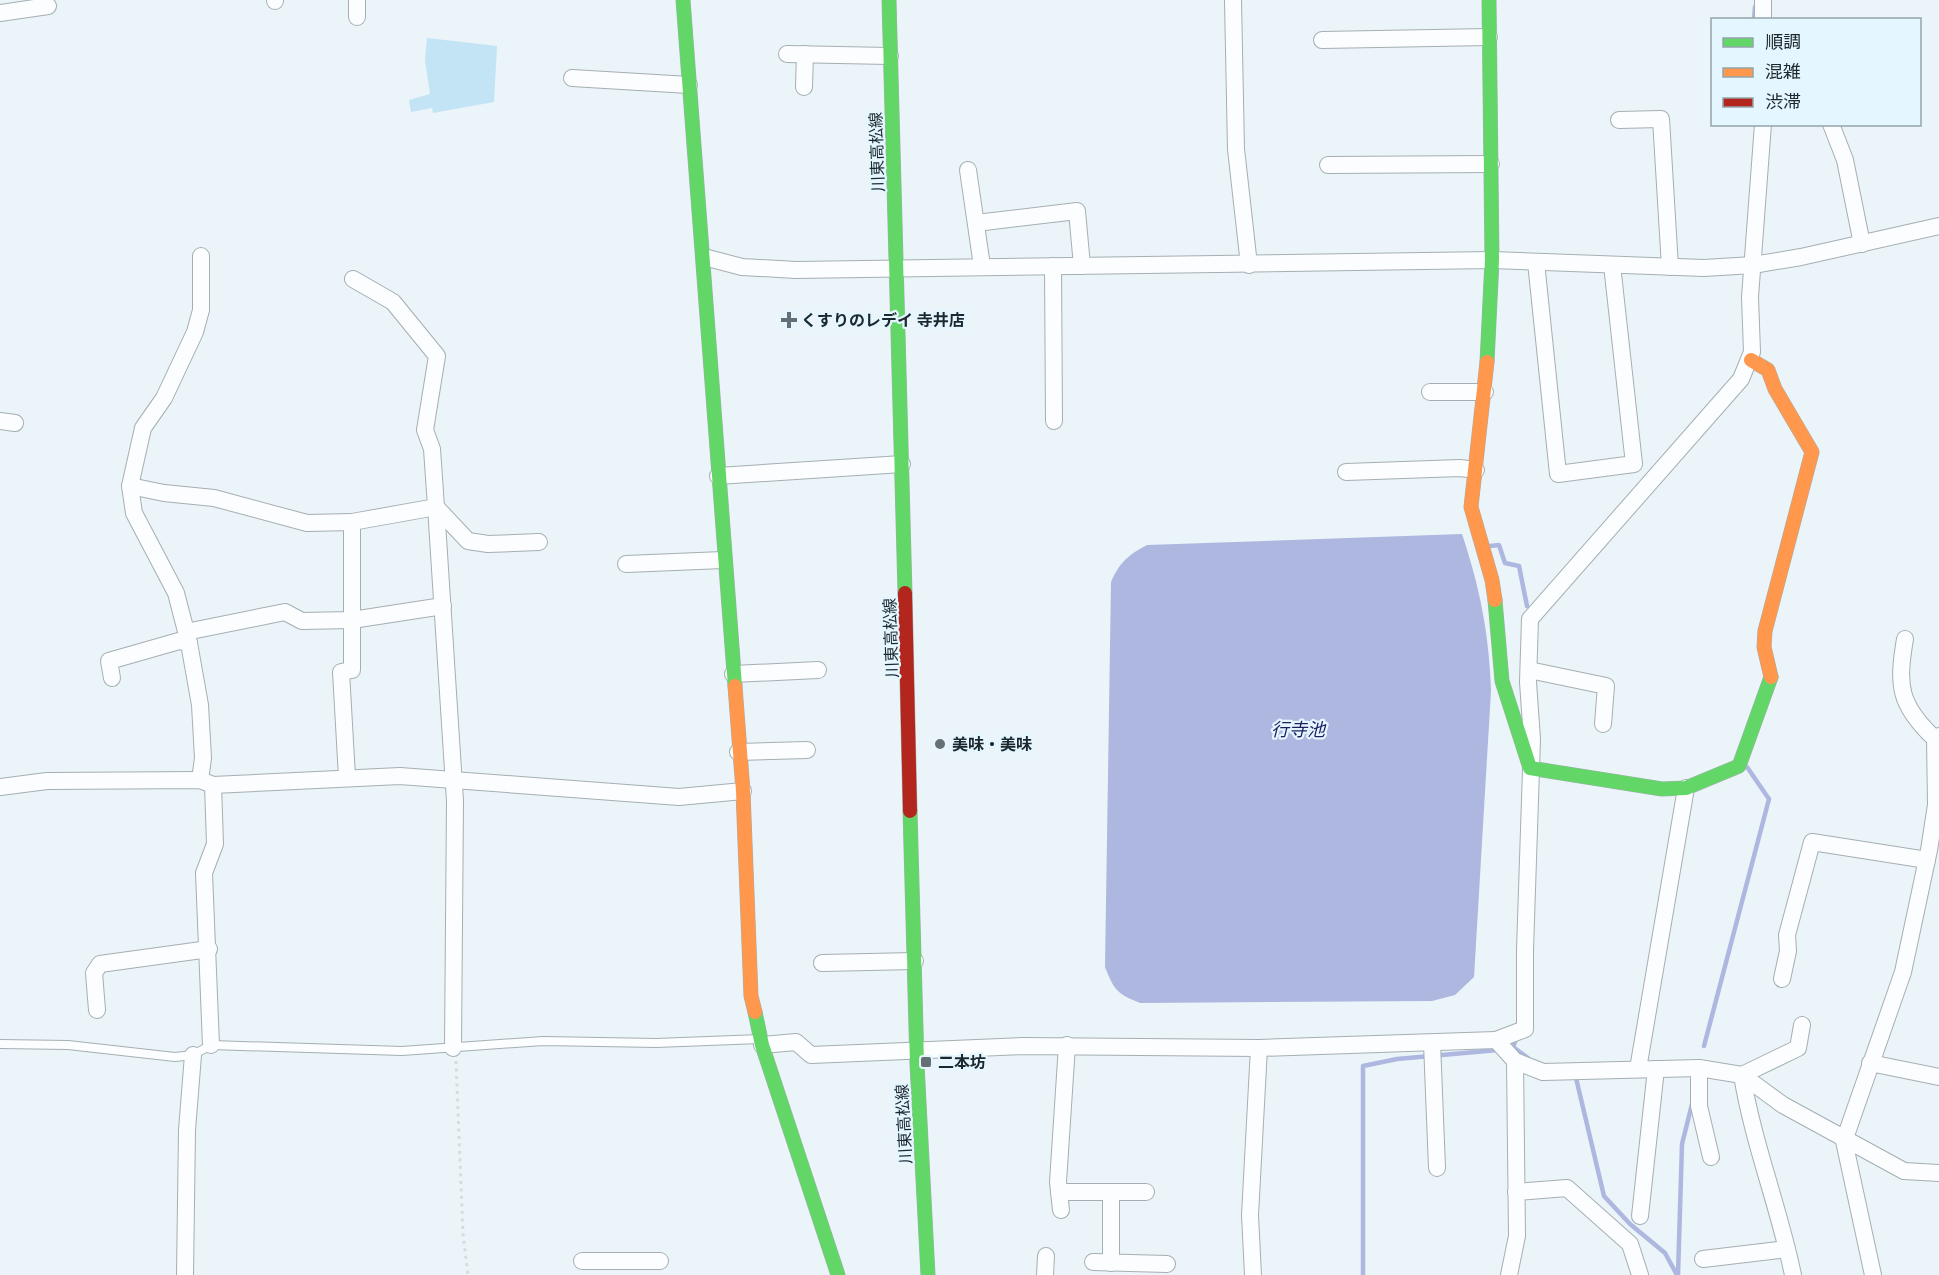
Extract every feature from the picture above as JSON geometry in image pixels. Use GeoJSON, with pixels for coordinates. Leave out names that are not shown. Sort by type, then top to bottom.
{"type":"FeatureCollection","features":[{"type":"Feature","properties":{"kind":"street"},"geometry":{"type":"LineString","coordinates":[[357,0],[357,18]]}},
{"type":"Feature","properties":{"kind":"street"},"geometry":{"type":"LineString","coordinates":[[683,0],[704,257],[723,560],[743,791],[751,996],[761,1042],[838,1275]]}},
{"type":"Feature","properties":{"kind":"street","name":"川東高松線"},"geometry":{"type":"LineString","coordinates":[[889,0],[917,1052],[928,1275]]}},
{"type":"Feature","properties":{"kind":"street"},"geometry":{"type":"LineString","coordinates":[[1233,0],[1236,149],[1249,265]]}},
{"type":"Feature","properties":{"kind":"street"},"geometry":{"type":"LineString","coordinates":[[1489,0],[1492,260],[1485,392],[1471,507],[1492,580],[1499,628],[1502,681],[1530,768]]}},
{"type":"Feature","properties":{"kind":"street"},"geometry":{"type":"LineString","coordinates":[[1762,0],[1762,18]]}},
{"type":"Feature","properties":{"kind":"street"},"geometry":{"type":"LineString","coordinates":[[0,13],[17,5],[48,6]]}},
{"type":"Feature","properties":{"kind":"street"},"geometry":{"type":"LineString","coordinates":[[1322,40],[1490,37]]}},
{"type":"Feature","properties":{"kind":"street"},"geometry":{"type":"LineString","coordinates":[[787,54],[890,56]]}},
{"type":"Feature","properties":{"kind":"street"},"geometry":{"type":"LineString","coordinates":[[804,87],[805,54]]}},
{"type":"Feature","properties":{"kind":"street"},"geometry":{"type":"LineString","coordinates":[[572,78],[689,85]]}},
{"type":"Feature","properties":{"kind":"street"},"geometry":{"type":"LineString","coordinates":[[1619,120],[1661,119],[1670,267]]}},
{"type":"Feature","properties":{"kind":"street"},"geometry":{"type":"LineString","coordinates":[[1509,1275],[1517,1236],[1516,1192],[1504,1050],[1525,1029],[1530,768],[1530,619],[1742,380],[1751,360],[1750,297],[1763,126]]}},
{"type":"Feature","properties":{"kind":"street"},"geometry":{"type":"LineString","coordinates":[[1832,126],[1845,160],[1862,244]]}},
{"type":"Feature","properties":{"kind":"street"},"geometry":{"type":"LineString","coordinates":[[1328,165],[1491,164]]}},
{"type":"Feature","properties":{"kind":"street"},"geometry":{"type":"LineString","coordinates":[[968,170],[982,266]]}},
{"type":"Feature","properties":{"kind":"street"},"geometry":{"type":"LineString","coordinates":[[976,223],[1077,211],[1082,266]]}},
{"type":"Feature","properties":{"kind":"street"},"geometry":{"type":"LineString","coordinates":[[704,257],[741,267],[774,268],[1249,265],[1492,260],[1670,267],[1753,265],[1862,244],[1939,226]]}},
{"type":"Feature","properties":{"kind":"street"},"geometry":{"type":"LineString","coordinates":[[201,256],[201,310],[195,332],[164,398],[143,428],[130,486],[134,513],[176,593],[200,705],[203,758],[215,844],[204,873],[212,1045]]}},
{"type":"Feature","properties":{"kind":"street"},"geometry":{"type":"LineString","coordinates":[[1536,262],[1558,474],[1634,464],[1612,265]]}},
{"type":"Feature","properties":{"kind":"street"},"geometry":{"type":"LineString","coordinates":[[1053,266],[1054,421]]}},
{"type":"Feature","properties":{"kind":"street"},"geometry":{"type":"LineString","coordinates":[[353,279],[393,302],[436,356],[425,430],[432,449],[455,801],[453,1048]]}},
{"type":"Feature","properties":{"kind":"street"},"geometry":{"type":"LineString","coordinates":[[1530,768],[1662,789],[1686,788],[1739,766],[1771,676],[1764,647],[1766,631],[1812,452],[1775,389],[1768,370],[1751,360]]}},
{"type":"Feature","properties":{"kind":"street"},"geometry":{"type":"LineString","coordinates":[[1430,392],[1485,392]]}},
{"type":"Feature","properties":{"kind":"street"},"geometry":{"type":"LineString","coordinates":[[718,476],[902,464]]}},
{"type":"Feature","properties":{"kind":"street"},"geometry":{"type":"LineString","coordinates":[[1347,472],[1460,468],[1476,470]]}},
{"type":"Feature","properties":{"kind":"street"},"geometry":{"type":"LineString","coordinates":[[130,486],[164,493],[214,498],[307,523],[352,522],[436,507]]}},
{"type":"Feature","properties":{"kind":"street"},"geometry":{"type":"LineString","coordinates":[[436,507],[468,542],[488,544],[539,542]]}},
{"type":"Feature","properties":{"kind":"street"},"geometry":{"type":"LineString","coordinates":[[347,777],[340,672],[352,670],[352,522]]}},
{"type":"Feature","properties":{"kind":"street"},"geometry":{"type":"LineString","coordinates":[[627,564],[723,560]]}},
{"type":"Feature","properties":{"kind":"street"},"geometry":{"type":"LineString","coordinates":[[112,678],[110,661],[285,612],[302,621],[352,620],[443,606]]}},
{"type":"Feature","properties":{"kind":"street"},"geometry":{"type":"LineString","coordinates":[[1873,1275],[1844,1141],[1903,972],[1932,854],[1936,805],[1933,765],[1937,738],[1918,723],[1905,702],[1899,674],[1905,639]]}},
{"type":"Feature","properties":{"kind":"street"},"geometry":{"type":"LineString","coordinates":[[733,674],[818,670]]}},
{"type":"Feature","properties":{"kind":"street"},"geometry":{"type":"LineString","coordinates":[[1529,670],[1606,686],[1603,724]]}},
{"type":"Feature","properties":{"kind":"street"},"geometry":{"type":"LineString","coordinates":[[738,752],[807,750]]}},
{"type":"Feature","properties":{"kind":"street"},"geometry":{"type":"LineString","coordinates":[[0,787],[47,781],[207,782],[347,777],[452,779],[679,797],[743,791]]}},
{"type":"Feature","properties":{"kind":"street"},"geometry":{"type":"LineString","coordinates":[[1638,1070],[1686,788]]}},
{"type":"Feature","properties":{"kind":"street"},"geometry":{"type":"LineString","coordinates":[[1782,979],[1788,951],[1787,935],[1812,843],[1932,854]]}},
{"type":"Feature","properties":{"kind":"street"},"geometry":{"type":"LineString","coordinates":[[97,1010],[94,973],[100,964],[209,949]]}},
{"type":"Feature","properties":{"kind":"street"},"geometry":{"type":"LineString","coordinates":[[822,963],[915,961]]}},
{"type":"Feature","properties":{"kind":"street"},"geometry":{"type":"LineString","coordinates":[[1742,1075],[1798,1048],[1802,1025]]}},
{"type":"Feature","properties":{"kind":"street"},"geometry":{"type":"LineString","coordinates":[[761,1042],[796,1042],[811,1055],[1067,1045],[1504,1050],[1543,1072],[1699,1068],[1742,1075],[1783,1106],[1844,1141],[1904,1171],[1939,1173]]}},
{"type":"Feature","properties":{"kind":"street"},"geometry":{"type":"LineString","coordinates":[[1061,1210],[1059,1192],[1067,1045]]}},
{"type":"Feature","properties":{"kind":"street"},"geometry":{"type":"LineString","coordinates":[[1253,1275],[1250,1215],[1259,1048]]}},
{"type":"Feature","properties":{"kind":"street"},"geometry":{"type":"LineString","coordinates":[[1432,1050],[1437,1168]]}},
{"type":"Feature","properties":{"kind":"street"},"geometry":{"type":"LineString","coordinates":[[185,1275],[187,1130],[193,1055]]}},
{"type":"Feature","properties":{"kind":"street"},"geometry":{"type":"LineString","coordinates":[[1870,1063],[1939,1077]]}},
{"type":"Feature","properties":{"kind":"street"},"geometry":{"type":"LineString","coordinates":[[1699,1068],[1699,1106],[1711,1157]]}},
{"type":"Feature","properties":{"kind":"street"},"geometry":{"type":"LineString","coordinates":[[1640,1216],[1656,1069]]}},
{"type":"Feature","properties":{"kind":"street"},"geometry":{"type":"LineString","coordinates":[[1742,1075],[1748,1111],[1793,1275]]}},
{"type":"Feature","properties":{"kind":"street"},"geometry":{"type":"LineString","coordinates":[[1516,1192],[1567,1188],[1630,1244],[1640,1275]]}},
{"type":"Feature","properties":{"kind":"street"},"geometry":{"type":"LineString","coordinates":[[1059,1192],[1146,1192]]}},
{"type":"Feature","properties":{"kind":"street"},"geometry":{"type":"LineString","coordinates":[[1111,1192],[1111,1263]]}},
{"type":"Feature","properties":{"kind":"street"},"geometry":{"type":"LineString","coordinates":[[1703,1259],[1787,1249]]}},
{"type":"Feature","properties":{"kind":"street"},"geometry":{"type":"LineString","coordinates":[[1045,1275],[1046,1256]]}},
{"type":"Feature","properties":{"kind":"street"},"geometry":{"type":"LineString","coordinates":[[582,1261],[628,1268],[660,1261]]}},
{"type":"Feature","properties":{"kind":"street"},"geometry":{"type":"LineString","coordinates":[[1093,1262],[1167,1264]]}},
{"type":"Feature","properties":{"kind":"lane"},"geometry":{"type":"LineString","coordinates":[[0,1044],[68,1045],[175,1056],[193,1055],[212,1045],[402,1051],[543,1041],[761,1042]]}},
{"type":"Feature","properties":{"kind":"path"},"geometry":{"type":"LineString","coordinates":[[453,1048],[458,1072],[462,1211],[468,1275]]}},
{"type":"Feature","properties":{"kind":"shaded area"},"geometry":{"type":"Polygon","coordinates":[[[427,38],[497,46],[494,102],[433,113],[432,108],[411,112],[409,100],[430,94],[425,60],[427,38]]]}},
{"type":"Feature","properties":{"kind":"water","name":"行寺池"},"geometry":{"type":"Polygon","coordinates":[[[1462,534],[1474,573],[1482,611],[1491,691],[1474,977],[1455,995],[1432,1001],[1140,1003],[1121,994],[1111,981],[1105,967],[1111,582],[1117,569],[1135,552],[1147,545],[1462,534]]]}},
{"type":"Feature","properties":{"kind":"waterway"},"geometry":{"type":"LineString","coordinates":[[1754,18],[1755,7]]}},
{"type":"Feature","properties":{"kind":"waterway"},"geometry":{"type":"LineString","coordinates":[[1490,546],[1499,545],[1505,563],[1519,566],[1527,606]]}},
{"type":"Feature","properties":{"kind":"waterway"},"geometry":{"type":"LineString","coordinates":[[1704,1046],[1769,799],[1747,767]]}},
{"type":"Feature","properties":{"kind":"waterway"},"geometry":{"type":"LineString","coordinates":[[1517,1037],[1513,1047],[1528,1058]]}},
{"type":"Feature","properties":{"kind":"waterway"},"geometry":{"type":"LineString","coordinates":[[1363,1275],[1363,1066],[1397,1059],[1498,1050]]}},
{"type":"Feature","properties":{"kind":"waterway"},"geometry":{"type":"LineString","coordinates":[[1576,1078],[1604,1196],[1630,1224],[1665,1253],[1677,1275]]}},
{"type":"Feature","properties":{"kind":"waterway"},"geometry":{"type":"LineString","coordinates":[[1678,1275],[1682,1144],[1692,1104]]}},
{"type":"Feature","properties":{"kind":"traffic: fast"},"geometry":{"type":"LineString","coordinates":[[683,0],[735,686]]}},
{"type":"Feature","properties":{"kind":"traffic: fast"},"geometry":{"type":"LineString","coordinates":[[889,0],[905,593]]}},
{"type":"Feature","properties":{"kind":"traffic: fast"},"geometry":{"type":"LineString","coordinates":[[1487,362],[1492,260],[1489,0]]}},
{"type":"Feature","properties":{"kind":"traffic: fast"},"geometry":{"type":"LineString","coordinates":[[1495,600],[1502,681],[1530,768],[1662,789],[1686,788],[1739,766],[1771,677]]}},
{"type":"Feature","properties":{"kind":"traffic: fast"},"geometry":{"type":"LineString","coordinates":[[910,811],[917,1064],[928,1275]]}},
{"type":"Feature","properties":{"kind":"traffic: fast"},"geometry":{"type":"LineString","coordinates":[[755,1012],[762,1045],[838,1275]]}},
{"type":"Feature","properties":{"kind":"traffic: slow"},"geometry":{"type":"LineString","coordinates":[[1751,360],[1768,370],[1775,389],[1812,452],[1765,631],[1764,647],[1771,677]]}},
{"type":"Feature","properties":{"kind":"traffic: slow"},"geometry":{"type":"LineString","coordinates":[[1487,362],[1471,507],[1492,580],[1495,600]]}},
{"type":"Feature","properties":{"kind":"traffic: slow"},"geometry":{"type":"LineString","coordinates":[[735,686],[743,791],[751,996],[755,1012]]}},
{"type":"Feature","properties":{"kind":"traffic: jam"},"geometry":{"type":"LineString","coordinates":[[905,593],[910,811]]}},
{"type":"Feature","properties":{"kind":"place","name":"くすりのレデイ 寺井店"},"geometry":{"type":"Point","coordinates":[789,320]}},
{"type":"Feature","properties":{"kind":"place","name":"美味・美味"},"geometry":{"type":"Point","coordinates":[940,744]}},
{"type":"Feature","properties":{"kind":"place","name":"二本坊"},"geometry":{"type":"Point","coordinates":[926,1062]}}]}
